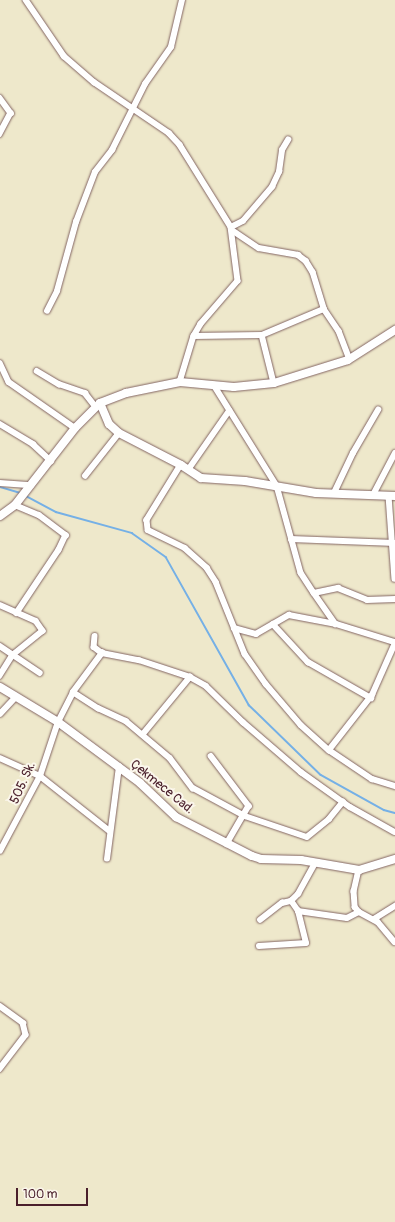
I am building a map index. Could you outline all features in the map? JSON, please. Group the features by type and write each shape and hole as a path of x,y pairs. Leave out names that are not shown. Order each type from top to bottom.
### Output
{"street":[{"path":"26,0 64,56 133,109 169,133 180,145 232,229 259,248 298,255 306,261 313,272 324,309 339,331 350,359"},
{"path":"47,311 57,291 76,222 95,172 112,150 145,84 172,47 182,0"},
{"path":"0,98 11,113 0,134"},
{"path":"232,229 243,221 272,187 279,172 282,150 288,140"},
{"path":"180,382 194,336 201,324 238,281 232,229"},
{"path":"194,336 262,335 324,309"},
{"path":"0,516 15,505 51,461 75,428 98,404 126,393 180,382 234,386 274,383 350,359 395,330"},
{"path":"262,335 274,383"},
{"path":"0,363 9,382 75,428"},
{"path":"37,371 59,384 85,394 98,404 110,424 120,433 184,467 201,478 277,486 316,493 392,496 394,578"},
{"path":"214,385 277,486 301,573 336,624"},
{"path":"334,493 353,453 378,410"},
{"path":"229,411 184,467 168,482 146,526 154,534 185,548 207,568 216,582 245,654 266,684 301,725 329,750 372,779 395,786"},
{"path":"0,424 33,444 51,461"},
{"path":"85,476 120,433"},
{"path":"373,495 395,452"},
{"path":"0,483 31,485"},
{"path":"15,505 39,515 66,535 59,550 17,613"},
{"path":"291,539 394,543"},
{"path":"314,593 338,588 367,600 395,599"},
{"path":"0,605 36,621 43,631 14,656 0,676"},
{"path":"234,628 256,634 289,615 336,624 395,643 370,698 329,750"},
{"path":"273,624 308,662 370,698"},
{"path":"95,636 94,647 102,653 139,660 190,677 206,686 243,722 301,772 343,802 395,832"},
{"path":"0,646 40,673"},
{"name":"505. Sk.","path":"0,851 40,776 58,722 73,692 102,653"},
{"path":"142,734 190,677"},
{"name":"Çekmece Cad.","path":"0,687 58,722 119,767 140,783 176,817 261,859 315,863 359,870 395,859"},
{"path":"73,692 98,708 126,720 170,758 193,788 245,816 307,837 329,819 343,802"},
{"path":"0,714 16,697"},
{"path":"211,756 249,806 245,816 228,844"},
{"path":"0,758 40,776 110,831"},
{"path":"107,860 119,767"},
{"path":"260,920 282,903 291,901 298,894 315,863"},
{"path":"359,870 354,900 359,912 374,919 395,942"},
{"path":"260,946 306,944 298,911 291,901"},
{"path":"374,919 395,906"},
{"path":"298,911 347,918 359,912"},
{"path":"0,1006 23,1023 26,1035 0,1069"}],"waterway":[{"path":"0,487 21,493"},
{"path":"26,496 56,512 132,533 166,557 249,705 321,775 384,810 395,813"}]}
